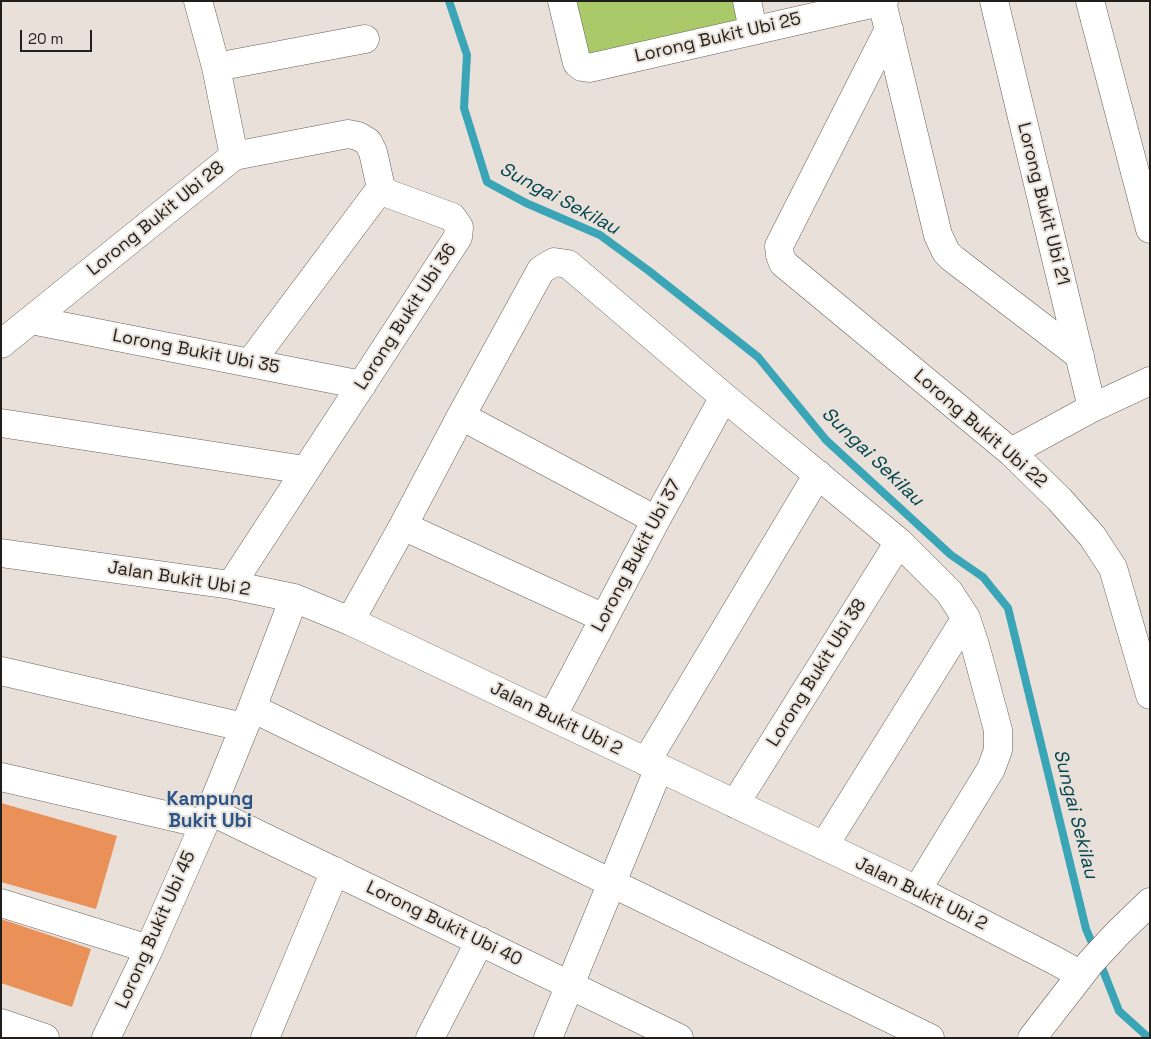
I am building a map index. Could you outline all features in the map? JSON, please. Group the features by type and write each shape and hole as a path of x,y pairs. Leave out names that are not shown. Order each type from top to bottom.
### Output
{"street":[{"name":"Lorong Bukit Ubi 28","path":"1,344 234,156 216,68 198,1"},
{"name":"Lorong Bukit Ubi 25","path":"562,1 577,63 582,67 589,68 883,1"},
{"path":"747,1 752,30"},
{"path":"883,1 938,235 946,252 1080,356"},
{"name":"Lorong Bukit Ubi 21","path":"994,1 1092,408"},
{"path":"1090,1 1150,229"},
{"name":"Lorong Bukit Ubi 22","path":"889,29 779,246 783,263 1011,452 1060,500 1092,536 1113,568 1150,695"},
{"path":"216,68 365,39"},
{"path":"234,156 348,134 358,136 368,142 373,152 381,188 250,363"},
{"name":"Lorong Bukit Ubi 36","path":"231,585 458,237 459,227 452,217 396,197 381,188"},
{"path":"350,621 541,270 554,262 568,264 724,397 899,542 949,592 966,618 976,645 998,730 998,750 991,769 917,890"},
{"name":"Lorong Bukit Ubi 35","path":"31,320 362,385"},
{"path":"1011,452 1092,408 1150,381"},
{"name":"Lorong Bukit Ubi 37","path":"552,717 656,520 724,397"},
{"path":"461,416 656,520"},
{"path":"1,423 305,470"},
{"path":"548,1038 611,882 652,765 818,474"},
{"path":"403,526 604,618"},
{"name":"Lorong Bukit Ubi 38","path":"736,804 899,542"},
{"name":"Jalan Bukit Ubi 2","path":"1,553 231,585 294,598 350,621 917,890 1054,960 1086,969"},
{"name":"Lorong Bukit Ubi 45","path":"106,1038 149,949 207,817 294,598"},
{"path":"824,846 966,618"},
{"path":"1,670 247,717 611,882 930,1038"},
{"name":"Lorong Bukit Ubi 40","path":"1,777 207,817 335,871 679,1038"},
{"path":"265,1038 335,871"},
{"path":"1032,1038 1086,969 1118,933 1150,902"},
{"path":"1,903 149,949"},
{"path":"430,1038 480,941"},
{"path":"1,1022 45,1038"}],"green space":[{"path":"553,1 736,1 745,42 575,80"}],"building":[{"path":"1,803 117,836 96,909 1,882"},
{"path":"1,919 91,949 72,1007 1,983"}],"waterway":[{"name":"Sungai Sekilau","path":"449,1 467,55 464,108 487,182 526,203 600,235 758,357 826,440 951,555 983,577 1008,608 1086,929 1095,950"},
{"name":"Sungai Sekilau","path":"1099,960 1119,1011 1149,1038"}],"district":[{"name":"Kampung Bukit Ubi","path":"210,811"}]}
